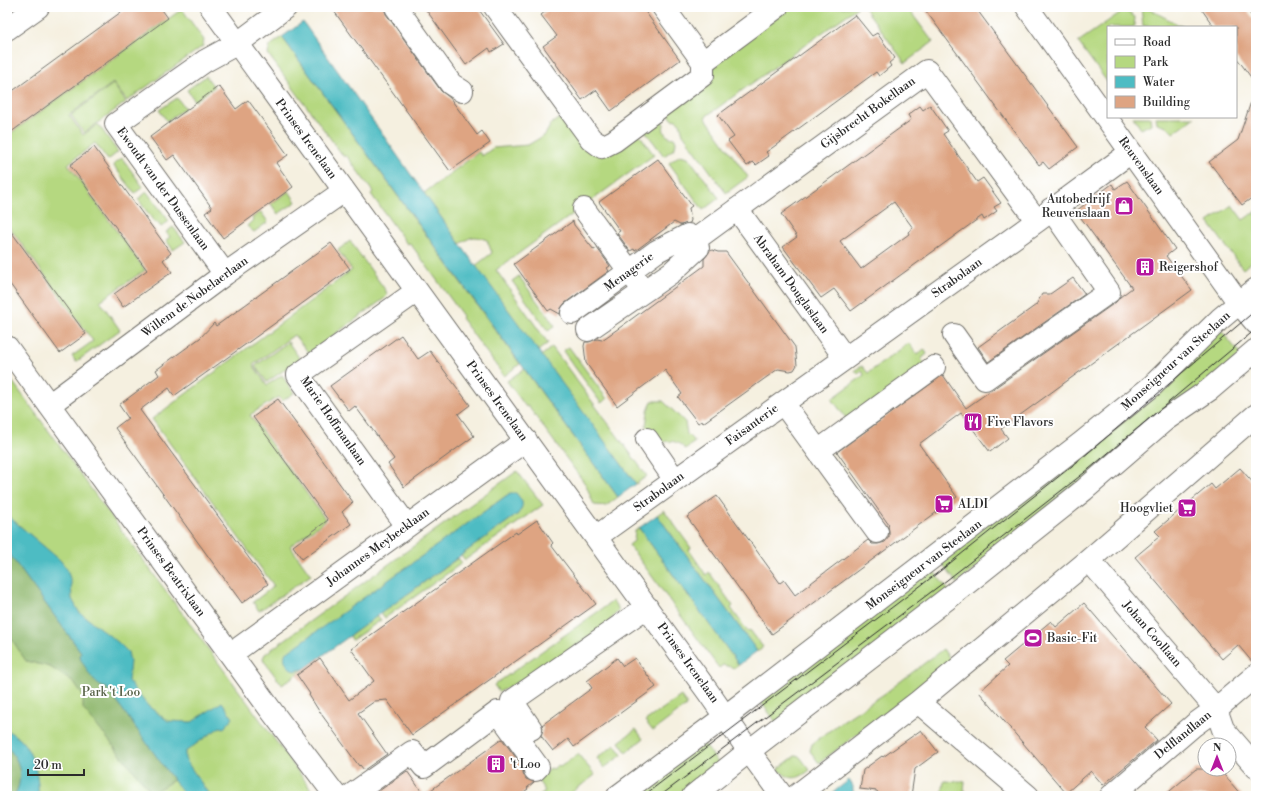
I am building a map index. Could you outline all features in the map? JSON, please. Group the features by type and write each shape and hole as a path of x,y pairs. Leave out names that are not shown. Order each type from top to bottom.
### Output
{"street":[{"path":"7,29 38,7"},
{"name":"Prinses Irenelaan","path":"211,7 726,716 749,751 782,796"},
{"path":"238,43 286,7"},
{"path":"396,7 451,84 462,91"},
{"path":"500,9 591,139 602,147 614,142 703,75 703,62 663,7"},
{"path":"703,62 777,7"},
{"name":"Reuvenslaan","path":"1027,7 1239,303 1256,323"},
{"name":"Ewoudt van der Dussenlaan","path":"225,274 116,124 205,61 238,43"},
{"name":"Gijsbrecht Bokellaan","path":"737,210 927,71 1044,215"},
{"name":"Strabolaan","path":"783,403 1131,152"},
{"name":"Willem de Nobelaerlaan","path":"49,405 225,274 344,191"},
{"path":"584,209 644,292"},
{"name":"Menagerie","path":"693,242 657,251 602,291 582,322 616,311 672,272 693,242 737,210"},
{"name":"Abraham Douglaslaan","path":"737,210 845,358"},
{"path":"954,335 985,379 1109,292 1044,215"},
{"path":"657,251 672,272"},
{"name":"Monseigneur van Steelaan","path":"618,796 726,716 1080,444 1153,385 1220,319 1256,289"},
{"name":"Marie Hoffmanlaan","path":"407,526 298,375 417,291"},
{"path":"602,291 616,311"},
{"name":"Prinses Beatrixlaan","path":"7,347 273,713 336,796"},
{"path":"693,796 749,751 963,587 1084,490 1166,420 1209,390 1256,350"},
{"path":"818,451 934,367"},
{"path":"783,403 877,532"},
{"name":"Faisanterie","path":"721,448 783,403"},
{"path":"796,796 918,702 1253,424"},
{"path":"647,439 675,480"},
{"name":"Johannes Meybeeklaan","path":"231,654 526,440"},
{"name":"Strabolaan","path":"596,537 721,448"},
{"name":"Johan Coollaan","path":"1089,560 1216,709"},
{"path":"531,729 512,701 647,607"},
{"name":"Delflandlaan","path":"1111,796 1194,725 1216,709 1256,675"},
{"path":"918,702 1028,796"},
{"path":"1216,709 1223,729 1256,767"},
{"path":"350,796 412,752 424,767 498,712 538,767 535,770"}],"green space":[{"path":"784,7 858,7 705,117 748,177 726,193 683,134 680,123 672,119 666,110 713,74 714,63"},
{"path":"864,7 907,7 933,42 905,63"},
{"path":"1141,7 1145,7 1181,26 1143,26"},
{"path":"182,9 204,40 203,46 127,101 113,83 69,115 83,135 98,124 118,152 108,160 95,143 68,164 145,270 100,301 120,330 76,362 72,356 93,341 7,224 7,136"},
{"path":"1124,10 1135,17 1134,26 1107,26 1107,82 1078,42"},
{"path":"282,37 520,364 504,376 461,318 463,316 410,243 407,244 371,194 373,192 346,155 344,157 268,54 270,46"},
{"path":"206,76 214,87 195,101 187,90"},
{"path":"113,84 126,102 84,133 71,115"},
{"path":"177,98 185,108 167,121 159,110"},
{"path":"658,116 664,124 665,134 674,138 676,141 675,148 664,156 642,127"},
{"path":"1134,118 1150,118 1151,124 1141,129"},
{"path":"1156,118 1194,118 1173,133 1166,126 1157,123"},
{"path":"558,119 566,120 588,150 637,131 654,155 496,270 548,343 538,351 475,266 492,253 487,240 479,237 473,237 460,244 424,193 479,152 482,156 493,148 528,145 545,135 551,124"},
{"path":"680,155 688,157 719,198 703,210 669,163"},
{"path":"122,158 143,187 135,193 113,165"},
{"path":"289,191 296,202 278,214 271,204"},
{"path":"147,192 169,221 161,227 157,222 155,223 138,199"},
{"path":"1232,205 1243,220 1256,211 1256,258 1243,269 1208,222"},
{"path":"261,212 268,222 254,232 247,226 253,220 252,218"},
{"path":"173,227 185,242 173,250 166,240 170,237 166,232"},
{"path":"350,241 386,291 387,295 385,298 309,353 294,335 253,365 267,385 282,375 294,393 282,401 278,397 250,415 326,520 290,546 311,575 259,611 253,602 274,586 152,419 352,270 338,250"},
{"path":"519,276 555,326 548,331 512,281"},
{"path":"1219,328 1241,355 957,583 940,561"},
{"path":"288,342 300,359 267,382 255,366"},
{"path":"909,343 917,355 924,349 927,354 921,359 926,366 848,421 832,399 864,375 862,371 858,374 855,370 862,366 868,373"},
{"path":"552,347 647,476 636,484 541,356"},
{"path":"569,347 607,399 601,403 563,351"},
{"path":"524,369 618,497 606,506 594,505 586,485 528,406 526,407 507,381"},
{"name":"Park 't Loo","path":"7,374 316,796 7,796"},
{"path":"652,401 663,401 685,422 687,434 695,442 685,449 676,442 657,443 646,426 648,411"},
{"path":"517,471 543,505 465,560 461,555 518,514 510,493 286,654 294,671 304,669 282,685 264,661 263,658 265,654"},
{"path":"664,510 691,548 689,550 706,575 709,572 733,606 731,608 748,632 750,630 763,647 757,651 657,515"},
{"path":"639,528 739,665 735,668 723,665 719,668 629,545 634,541 635,531"},
{"path":"7,551 81,652 80,658 107,688 174,780 152,793 83,709 83,696 74,683 50,667 26,661 7,632"},
{"path":"458,558 462,563 385,618 381,613"},
{"path":"931,568 949,591 776,722 757,697"},
{"path":"613,601 619,610 608,623 546,667 499,692 494,685"},
{"path":"377,615 381,620 352,640 350,636"},
{"path":"943,649 952,662 819,763 810,751 812,744 841,722 884,694"},
{"path":"681,696 686,703 686,706 653,731 645,721"},
{"path":"636,729 643,739 626,752 619,742"},
{"path":"701,740 719,764 683,796 627,796"},
{"path":"615,745 622,755 604,768 597,758"},
{"path":"7,747 12,752 20,770 19,783 14,796 7,796"},
{"path":"578,754 595,775 567,796 538,796 545,791 537,779 551,768 553,769 558,765 560,767"},
{"path":"795,756 800,757 810,770 801,776 794,778 786,776 778,769"},
{"path":"944,781 965,782 964,791 966,791 966,796 942,796"}],"water":[{"path":"303,22 460,244 636,484 618,497 282,37"},
{"path":"510,493 516,493 522,501 522,508 518,514 304,669 294,671 288,666 285,662 285,654"},
{"path":"7,515 60,560 67,569 71,582 72,599 79,612 119,643 128,652 130,661 128,681 148,706 168,721 192,722 222,702 233,718 224,728 220,727 185,752 185,759 210,796 185,796 107,688 102,687 94,681 80,658 81,652 7,551"},
{"path":"657,515 757,651 739,665 639,528"},
{"path":"7,730 20,739 29,751 37,774 38,796 14,796 19,783 20,770 12,752 7,747"},
{"path":"849,780 853,786 853,792 859,796 833,796 831,794"}],"building":[{"path":"128,7 160,7 168,18 7,135 7,95"},
{"path":"331,7 384,7 386,14 441,91 450,98 477,135 482,131 490,143 450,171"},
{"path":"424,7 477,7 504,44 491,52 489,48 466,65"},
{"path":"551,7 642,7 680,60 611,111 596,90 582,100 543,46 557,36 541,15"},
{"path":"923,7 975,7 1078,147 1049,169 1043,162 1039,165"},
{"path":"1200,7 1245,7 1256,22 1256,84 1237,58 1237,26 1213,26"},
{"path":"855,15 872,36 877,33 895,58 889,63 891,66 879,76 876,72 766,152 769,156 756,165 753,162 747,166 728,141 734,137 718,115"},
{"path":"219,86 236,109 248,100 273,134 288,155 276,163 293,187 223,238 205,213 212,208 174,155 167,160 150,137"},
{"path":"1253,96 1256,96 1256,195 1242,205 1209,162 1238,140"},
{"path":"930,105 948,131 943,134 977,182 983,178 1001,203 994,207 997,211 984,220 982,216 851,311 834,289 821,298 783,247 797,237 781,214 911,120 908,115 920,106 923,110","holes":["894,202 913,228 908,232 909,234 861,269 840,241"]},
{"path":"94,147 171,253 163,260 172,272 123,307 114,294 147,270 70,165"},
{"path":"658,159 692,206 689,208 691,220 690,223 680,225 674,222 635,251 634,249 630,251 617,233 620,231 599,202"},
{"path":"1127,181 1175,249 1166,256 1192,290 1001,429 1008,438 990,452 961,413 919,444 957,497 772,634 687,517 717,496 780,583 784,580 795,595 868,540 872,544 885,542 889,537 889,525 837,452 943,375 966,408 1116,302 1132,288 1076,211 1112,184 1115,189"},
{"path":"573,221 574,225 594,250 597,248 610,266 607,268 609,271 565,303 561,308 560,314 551,309 548,311 514,264"},
{"path":"7,226 86,334 60,353 7,280"},
{"path":"331,243 350,269 174,396 169,388 140,410 268,584 242,603 115,428 128,418 119,405 159,375 156,370 200,338 214,323 216,326"},
{"path":"710,251 726,252 795,347 797,365 794,370 790,371 778,369 703,423 702,421 698,423 678,397 682,394 665,370 617,406 586,363 585,342 597,339 602,340 622,326 704,266 704,259"},
{"path":"1073,278 1085,294 988,362 978,347 1036,305 1042,294 1050,294"},
{"path":"401,335 418,359 430,351 470,405 458,414 474,436 404,487 388,464 394,459 355,406 349,411 330,386"},
{"path":"278,399 353,502 342,512 351,524 302,559 293,546 328,520 253,417"},
{"path":"1240,468 1256,486 1256,663 1253,663 1238,645 1222,659 1135,557 1160,536 1155,531 1211,484 1215,489"},
{"path":"537,520 553,543 551,545 596,604 412,735 387,700 375,701 358,713 387,754 364,770 360,765 359,766 319,711 297,675 320,658 349,700 374,681 351,649 516,532 517,534"},
{"path":"1084,603 1171,704 1145,727 1157,740 1103,785 1091,771 1066,793 979,692 1008,666 1003,661 1051,621 1056,627"},
{"path":"617,658 623,666 635,658 656,687 574,747 568,739 553,751 541,736 543,728 542,725 592,688 587,681"},
{"path":"921,730 938,752 915,769 911,796 880,796 877,791 860,789 863,770"},
{"name":"'t Loo","path":"502,739 523,767 523,773 526,779 534,782 527,788 528,789 518,796 383,796 379,791 407,771 424,795"},
{"path":"1197,769 1197,777 1226,777 1242,796 1164,796"}],"tram line":[{"path":"643,796 940,571 1082,458 1256,310"},
{"path":"660,796 947,580 1089,469 1256,329"}],"place":[{"name":"Autobedrijf Reuvenslaan","path":"1124,206"},
{"name":"Reigershof","path":"1145,267"},
{"name":"Five Flavors","path":"973,422"},
{"name":"ALDI","path":"944,504"},
{"name":"Hoogvliet","path":"1187,508"},
{"name":"Basic-Fit","path":"1033,638"},
{"name":"'t Loo","path":"496,764"}]}
